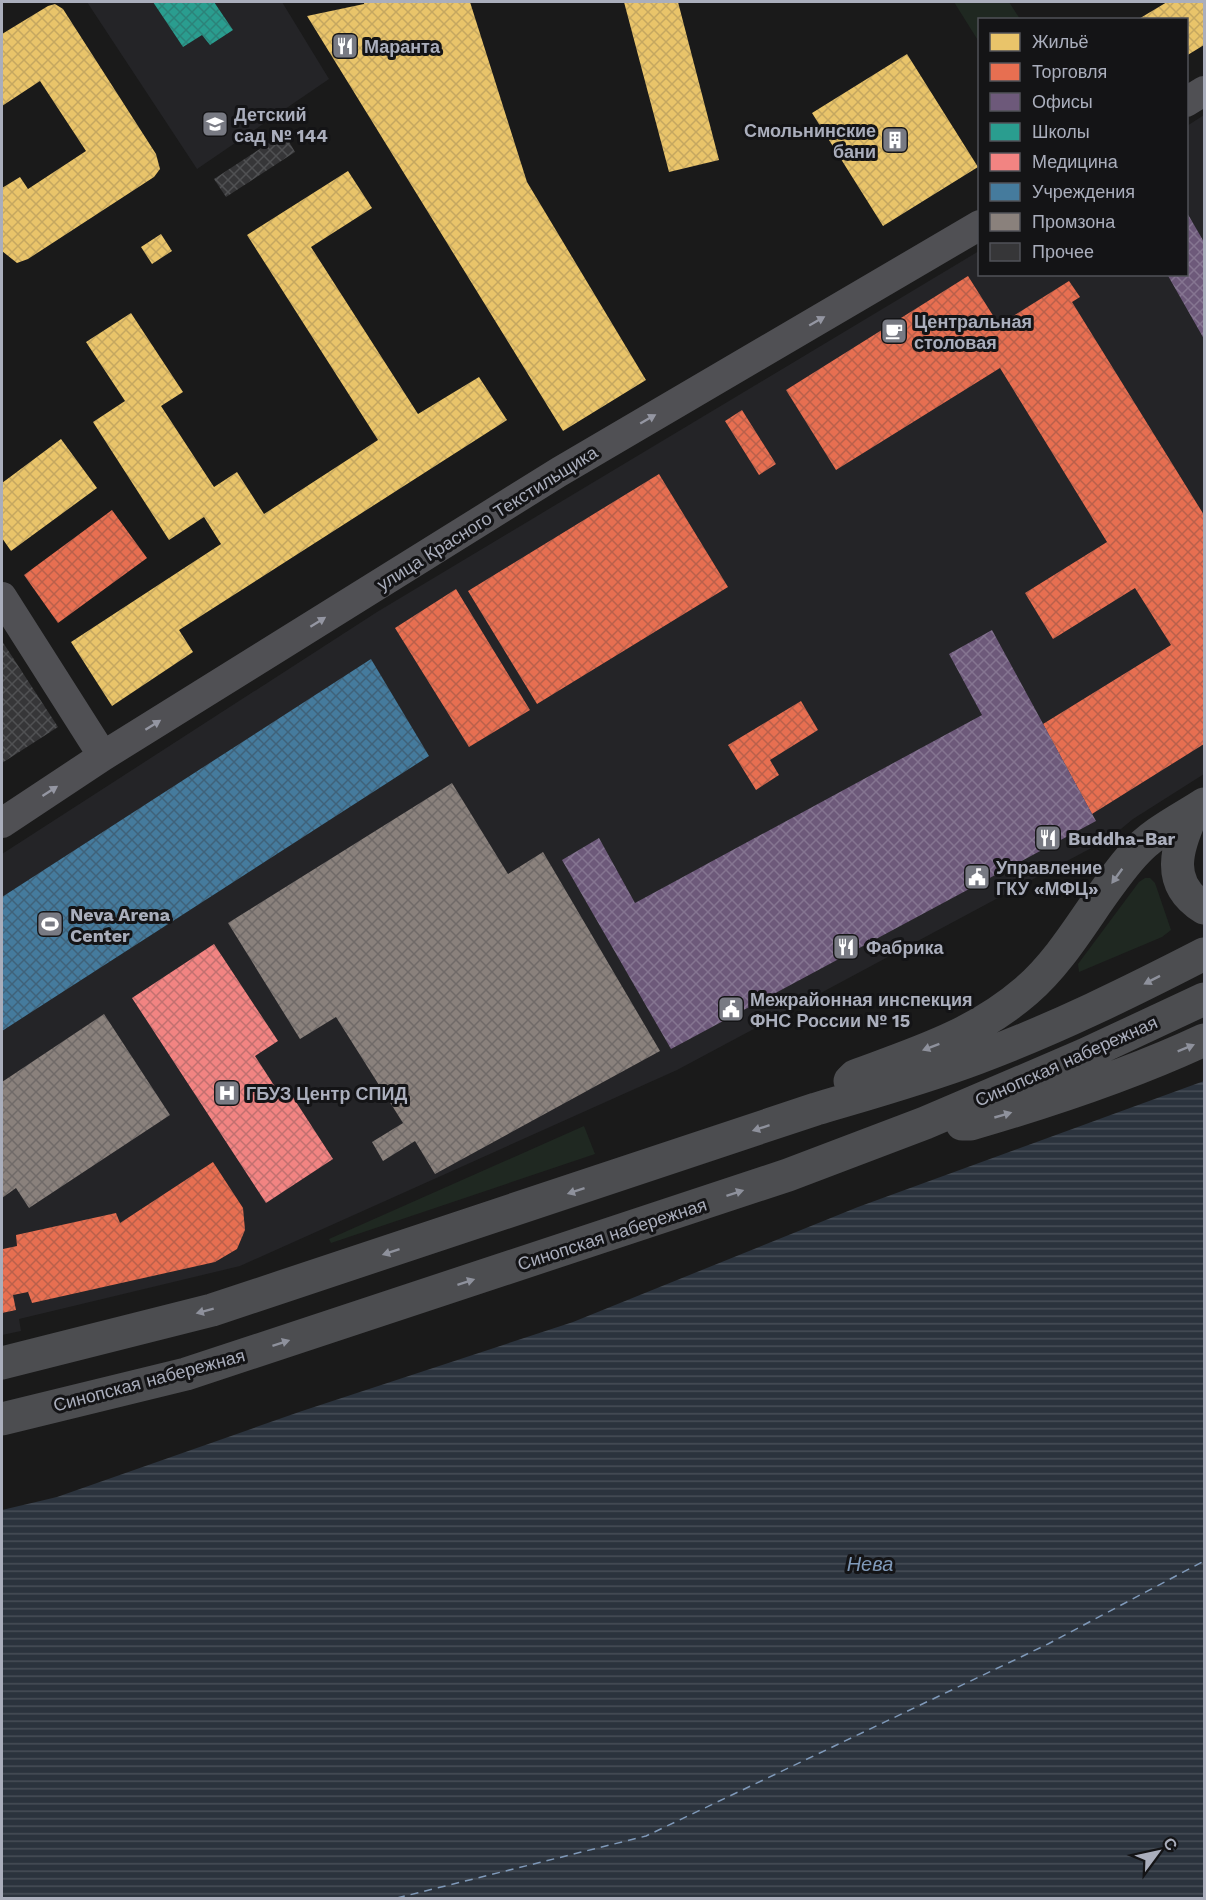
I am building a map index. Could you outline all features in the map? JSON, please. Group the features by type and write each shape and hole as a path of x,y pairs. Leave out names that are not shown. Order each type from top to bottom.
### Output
{"main road":[{"path":"1199,808 1176,858 1180,878 1192,900 1204,908"},
{"path":"816,1109 855,1076 957,1038 1027,990 1052,965 1134,854 1199,808"},
{"name":"Синопская набережная","path":"2,1364 223,1306 816,1109 979,1058 1105,1004 1204,954"},
{"name":"Синопская набережная","path":"2,1419 186,1374 788,1175 925,1123 1084,1055 1204,999"},
{"path":"925,1123 971,1124 1022,1109 1119,1076 1204,1040"}],"street":[{"path":"1188,101 1204,92"},
{"name":"улица Красного Текстильщика","path":"2,822 103,756 559,472 978,226"},
{"path":"2,597 103,756"}],"shaded area":[{"name":"Детский сад № 144","path":"87,2 282,2 329,79 197,169"},
{"path":"954,2 1009,2 1019,18 978,18 978,40"},
{"path":"1204,115 1204,774 1133,819 1110,838 677,1070 240,1266 19,1319 21,1331 2,1335 2,854 377,612 978,252 978,276 1188,276 1188,125"},
{"path":"1150,878 1155,883 1171,930 1162,937 1079,972 1078,964 1139,882"},
{"path":"584,1126 595,1154 331,1243 329,1239"}],"water":[{"name":"Нева","path":"1204,1081 1204,1898 2,1898 2,1510 57,1497 302,1411 573,1322 858,1207"}],"building: Жильё":[{"path":"364,2 470,2 527,182 646,380 563,431 307,16 364,4"},
{"path":"624,2 678,2 719,160 669,172"},
{"path":"1167,2 1204,2 1204,45 1188,55 1188,18 1140,18"},
{"path":"55,4 63,9 156,154 160,169 154,177 28,259 17,263 2,251 2,188 20,177 28,189 86,151 40,81 2,106 2,34"},
{"name":"Смольнинские бани","path":"907,54 978,167 883,226 812,113"},
{"path":"348,171 372,208 311,247 418,414 479,377 507,420 179,630 193,652 112,706 71,642 221,544 204,517 169,540 93,422 125,401 86,342 131,313 183,392 161,406 214,487 237,472 264,514 378,440 247,235"},
{"path":"161,234 172,251 152,264 141,247"},
{"path":"61,439 97,488 11,551 2,538 2,483"}],"building: Торговля":[{"path":"968,276 999,325 1069,281 1080,297 1072,302 1204,515 1204,744 1092,814 1043,724 1171,645 1135,588 1053,639 1025,593 1107,542 1000,368 836,470 786,390"},
{"path":"742,410 776,464 759,475 725,421"},
{"path":"659,474 728,587 537,704 468,591"},
{"path":"112,510 147,558 58,623 24,575"},
{"path":"456,589 530,710 469,747 395,628"},
{"path":"801,701 818,730 770,760 779,775 756,790 728,745"},
{"path":"213,1162 243,1208 245,1230 237,1249 215,1262 32,1303 28,1292 13,1295 16,1310 2,1313 2,1245 3,1249 17,1246 16,1235 116,1213 120,1223"}],"building: Офисы":[{"path":"1188,214 1204,242 1204,339 1168,276 1188,276"},
{"path":"992,630 1096,821 671,1049 562,860 599,838 635,903 982,715 949,654"}],"building: Школы":[{"path":"153,2 214,2 233,30 210,45 202,35 183,47"}],"building: Медицина":[{"path":"214,944 278,1041 255,1056 279,1093 287,1088 333,1159 266,1203 132,998"}],"building: Учреждения":[{"path":"371,659 429,756 2,1031 2,897"}],"building: Промзона":[{"path":"452,783 508,874 543,852 660,1051 435,1174 415,1141 383,1161 372,1142 403,1123 336,1017 300,1039 228,923"},
{"path":"104,1014 170,1115 29,1208 16,1188 2,1198 2,1082"}],"building: Прочее":[{"path":"284,133 295,152 226,197 214,179"},
{"path":"2,641 58,727 2,763"}],"ferry route":[{"path":"397,1898 646,1836 1048,1644 1204,1561"}],"place":[{"name":"Маранта","path":"345,46"},
{"name":"Детский сад № 144","path":"215,124"},
{"name":"Смольнинские бани","path":"895,140"},
{"name":"Центральная столовая","path":"894,331"},
{"name":"Buddha-Bar","path":"1048,838"},
{"name":"Управление ГКУ «МФЦ»","path":"977,877"},
{"name":"Neva Arena Center","path":"50,924"},
{"name":"Фабрика","path":"846,947"},
{"name":"Межрайонная инспекция ФНС России № 15","path":"731,1009"},
{"name":"ГБУЗ Центр СПИД","path":"227,1093"}]}
